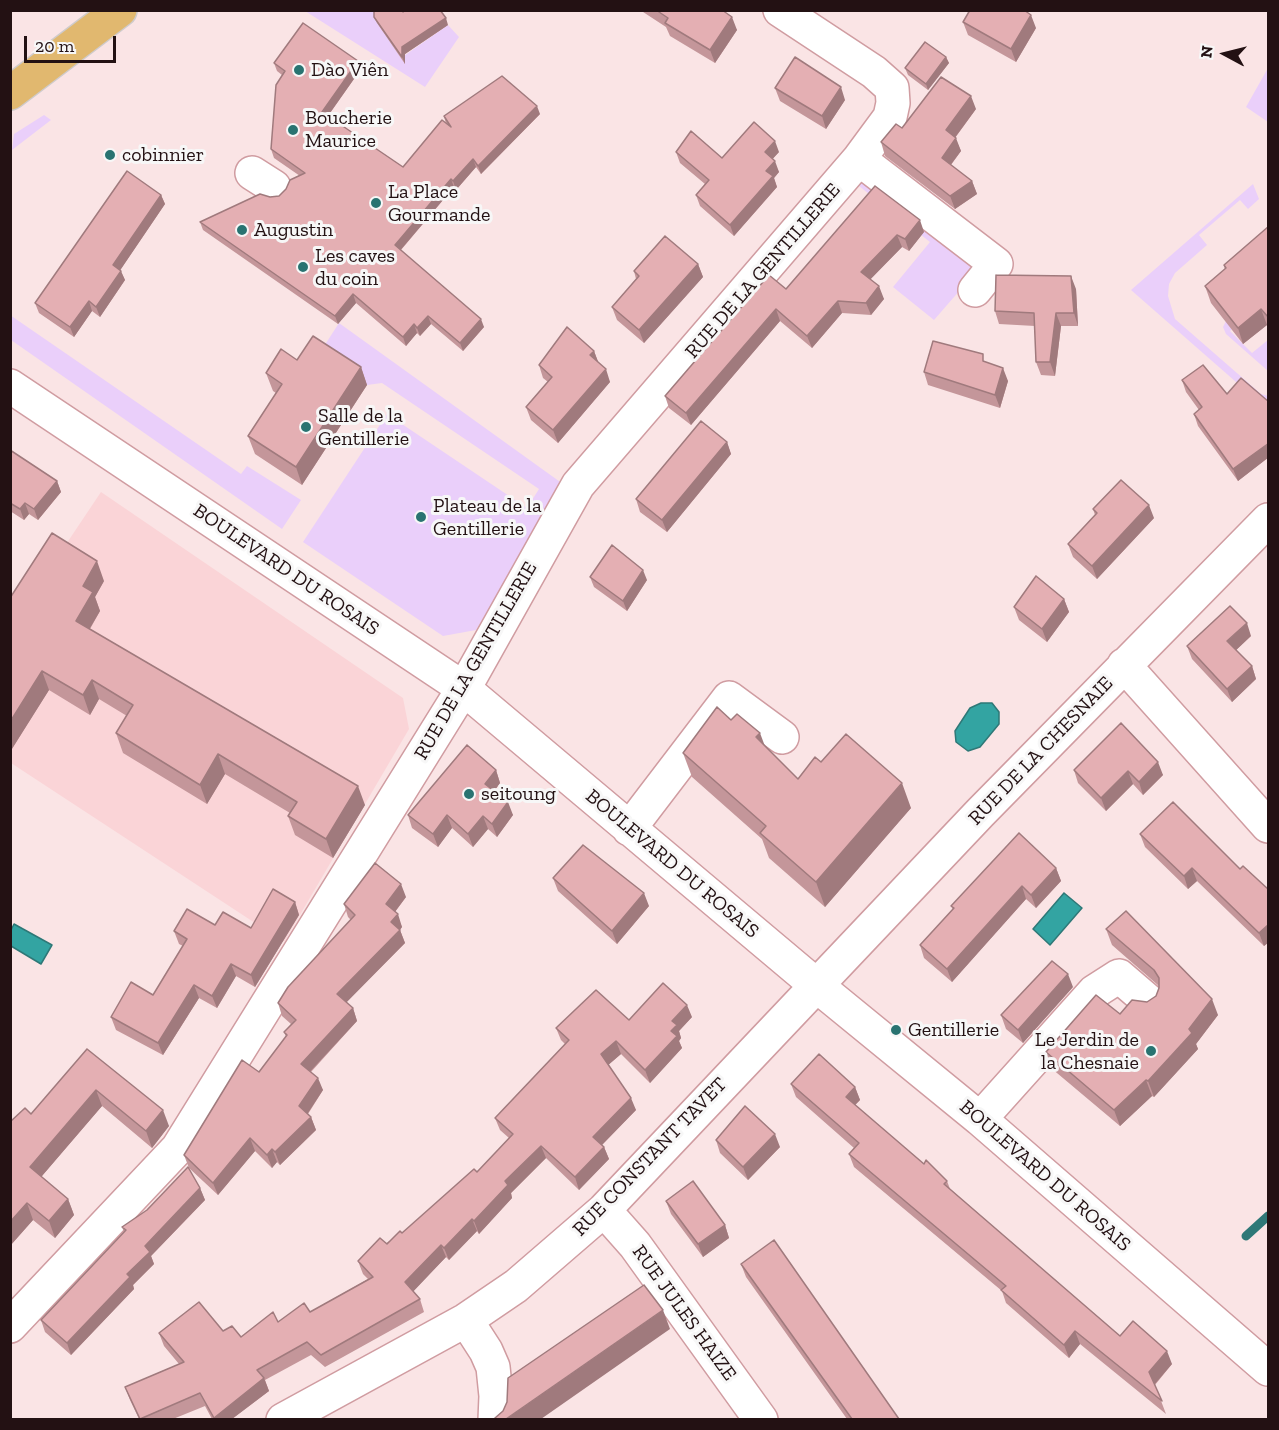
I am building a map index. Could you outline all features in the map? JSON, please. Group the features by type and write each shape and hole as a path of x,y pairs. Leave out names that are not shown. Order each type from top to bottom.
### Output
{"main road":[{"path":"10,93 120,10"}],"street":[{"name":"RUE DE LA GENTILLERIE","path":"10,1326 178,1148 463,688 578,485 859,159 890,117 893,103 892,88 874,72 780,10"},
{"path":"859,159 996,264 975,290"},
{"name":"BOULEVARD DU ROSAIS","path":"10,386 463,688 816,986 980,1119 1269,1369"},
{"name":"RUE DE LA CHESNAIE","path":"816,986 1124,665 1269,519"},
{"path":"1124,665 1269,826"},
{"path":"629,829 729,698 782,737"},
{"path":"980,1119 1094,992 1119,976 1147,1000"},
{"name":"RUE CONSTANT TAVET","path":"283,1419 466,1320 516,1286 604,1210 816,986"},
{"name":"RUE JULES HAIZE","path":"604,1210 635,1245 761,1419"},
{"path":"466,1320 486,1351 493,1367 496,1395 495,1419"}],"shaded area":[{"path":"305,11 384,11 401,58 448,25 459,37 425,87"},
{"path":"1268,68 1268,122 1246,107"},
{"path":"44,115 51,120 12,150 14,134"},
{"path":"867,176 981,266 934,320 893,287 930,242 859,186"},
{"path":"1253,184 1259,199 1248,209 1240,200 1199,235 1207,245 1175,273 1169,284 1168,296 1175,319 1261,394 1268,396 1268,410 1131,290"},
{"path":"10,315 241,474 247,466 301,500 282,529 11,340"},
{"path":"1226,321 1232,329 1230,331 1252,353 1268,340 1268,371 1226,334 1223,327"},
{"name":"Plateau de la Gentillerie","path":"339,323 563,484 476,630 443,636 303,542 387,414 527,508 539,489 382,383 367,385 319,354"},
{"path":"101,492 403,698 409,729 284,942 11,763 10,628"}],"water":[{"path":"981,703 992,703 999,712 999,724 980,747 968,751 956,742 955,731 970,708"},
{"path":"1064,893 1082,908 1050,945 1033,929"},
{"path":"14,924 52,945 41,964 11,946 11,930"}],"building":[{"path":"374,10 403,10 403,12 405,10 440,10 446,18 402,47 402,57 374,17"},
{"path":"656,10 722,10 732,17 710,50 665,23 668,18"},
{"path":"970,10 1024,10 1031,15 1011,49 963,22"},
{"path":"303,23 358,61 322,112 403,167 442,120 451,127 444,116 502,76 537,106 478,166 473,159 453,181 451,179 395,245 481,319 460,343 428,316 417,328 414,324 403,337 353,294 335,316 200,222 260,194 270,197 279,196 286,189 290,180 305,173 271,149 276,85 285,71 274,63"},
{"path":"925,42 946,57 926,84 905,68"},
{"path":"795,57 841,87 822,116 775,88"},
{"path":"941,77 971,96 946,130 956,138 942,158 972,181 950,196 881,142 896,124 902,128"},
{"path":"754,122 775,141 765,152 775,161 766,171 773,176 730,225 696,195 709,180 676,152 691,131 722,158"},
{"path":"127,171 161,195 113,265 121,271 96,307 89,301 70,327 35,303"},
{"path":"875,186 920,220 905,239 897,235 861,272 879,286 866,303 838,301 807,336 776,309 686,413 665,396 769,275 786,289"},
{"path":"1269,226 1269,318 1261,309 1238,328 1205,286 1226,268 1224,265"},
{"path":"665,236 698,264 639,330 612,307 639,276 634,271"},
{"path":"996,275 1071,276 1074,313 1056,313 1050,362 1036,362 1034,313 995,311"},
{"path":"567,327 594,351 590,355 606,369 553,430 526,407 552,377 539,365"},
{"name":"Salle de la Gentillerie","path":"313,336 361,367 296,467 248,436 282,384 266,373 281,349 297,360"},
{"path":"933,341 983,354 983,361 1003,368 995,395 924,372"},
{"path":"1203,365 1227,394 1241,378 1269,402 1269,443 1233,469 1194,414 1202,407 1182,380"},
{"path":"701,421 727,442 662,520 636,499"},
{"path":"10,450 57,481 34,509 25,503 20,509 10,503"},
{"path":"1121,480 1149,505 1092,566 1068,544 1097,513 1093,509"},
{"path":"52,533 97,561 83,586 93,592 76,621 358,786 326,839 288,816 297,802 218,754 200,785 116,733 133,705 92,680 83,695 42,671 10,722 10,598"},
{"path":"612,545 643,570 623,601 590,577"},
{"path":"1036,576 1064,599 1042,629 1014,607"},
{"path":"1230,606 1247,623 1227,641 1252,666 1227,689 1187,646"},
{"path":"717,707 731,720 737,714 760,733 756,737 798,779 815,757 821,762 846,734 902,783 816,882 760,833 766,826 683,753"},
{"path":"1121,723 1158,762 1139,782 1128,771 1101,798 1074,770"},
{"path":"467,745 496,770 485,784 508,802 492,824 483,816 468,834 447,815 433,834 408,815"},
{"path":"1173,802 1240,869 1243,866 1269,890 1269,924 1259,933 1192,868 1184,876 1140,834"},
{"path":"1019,833 1056,868 1031,895 1022,886 947,969 920,945 954,908 951,906"},
{"path":"583,845 644,893 612,931 553,878"},
{"path":"375,863 401,884 386,904 398,914 391,922 400,930 337,994 353,1008 301,1064 318,1078 299,1106 311,1117 275,1152 272,1149 267,1155 250,1138 213,1183 184,1155 242,1060 259,1072 287,1035 284,1032 296,1020 278,1003 288,987 355,915 344,904"},
{"path":"273,889 295,902 251,975 231,964 212,996 194,985 158,1043 111,1017 131,982 153,995 187,939 174,931 187,909 215,925 223,912 251,928"},
{"path":"1126,911 1212,999 1189,1029 1192,1033 1148,1081 1146,1080 1114,1110 1046,1052 1096,995 1120,1014 1132,1000 1147,1002 1156,996 1159,978 1154,970 1106,929"},
{"path":"1052,961 1068,974 1018,1030 1001,1015"},
{"path":"663,983 687,1005 672,1021 677,1025 671,1031 677,1036 645,1070 616,1041 601,1054 631,1098 593,1137 604,1147 575,1177 541,1146 505,1181 508,1185 474,1221 472,1219 444,1248 441,1245 405,1282 420,1299 321,1355 307,1342 257,1370 264,1378 214,1418 200,1393 140,1419 125,1387 184,1362 159,1333 199,1302 223,1331 232,1326 241,1337 273,1312 278,1322 304,1303 310,1312 373,1277 358,1261 380,1238 387,1244 400,1231 402,1233 474,1169 477,1172 513,1134 495,1118 569,1040 556,1028 596,990 629,1020"},
{"path":"87,1049 163,1110 146,1131 96,1090 30,1167 68,1199 49,1221 27,1203 10,1222 10,1122 25,1108 31,1114"},
{"path":"819,1054 855,1087 846,1097 924,1164 926,1160 947,1181 944,1184 1120,1336 1133,1321 1167,1351 1149,1372 1162,1401 1075,1331 1064,1345 1001,1290 1006,1286 849,1154 859,1143 791,1084"},
{"path":"745,1106 775,1134 743,1167 716,1140"},
{"path":"188,1167 200,1188 145,1246 150,1252 127,1274 130,1277 67,1343 41,1320 126,1230 122,1227 147,1210"},
{"path":"693,1181 725,1225 698,1244 666,1201"},
{"path":"774,1240 899,1419 852,1419 741,1264"},
{"path":"644,1285 663,1310 506,1419 494,1419 503,1411 507,1402 508,1378"}],"waterway":[{"path":"1246,1236 1268,1216"}],"place":[{"name":"Dào Viên","path":"299,70"},
{"name":"Boucherie Maurice","path":"293,130"},
{"name":"cobinnier","path":"110,155"},
{"name":"La Place Gourmande","path":"376,203"},
{"name":"Augustin","path":"242,230"},
{"name":"Les caves du coin","path":"303,267"},
{"name":"Salle de la Gentillerie","path":"306,427"},
{"name":"Plateau de la Gentillerie","path":"421,517"},
{"name":"seitoung","path":"469,794"},
{"name":"Gentillerie","path":"896,1030"},
{"name":"Le Jerdin de la Chesnaie","path":"1151,1051"}]}
